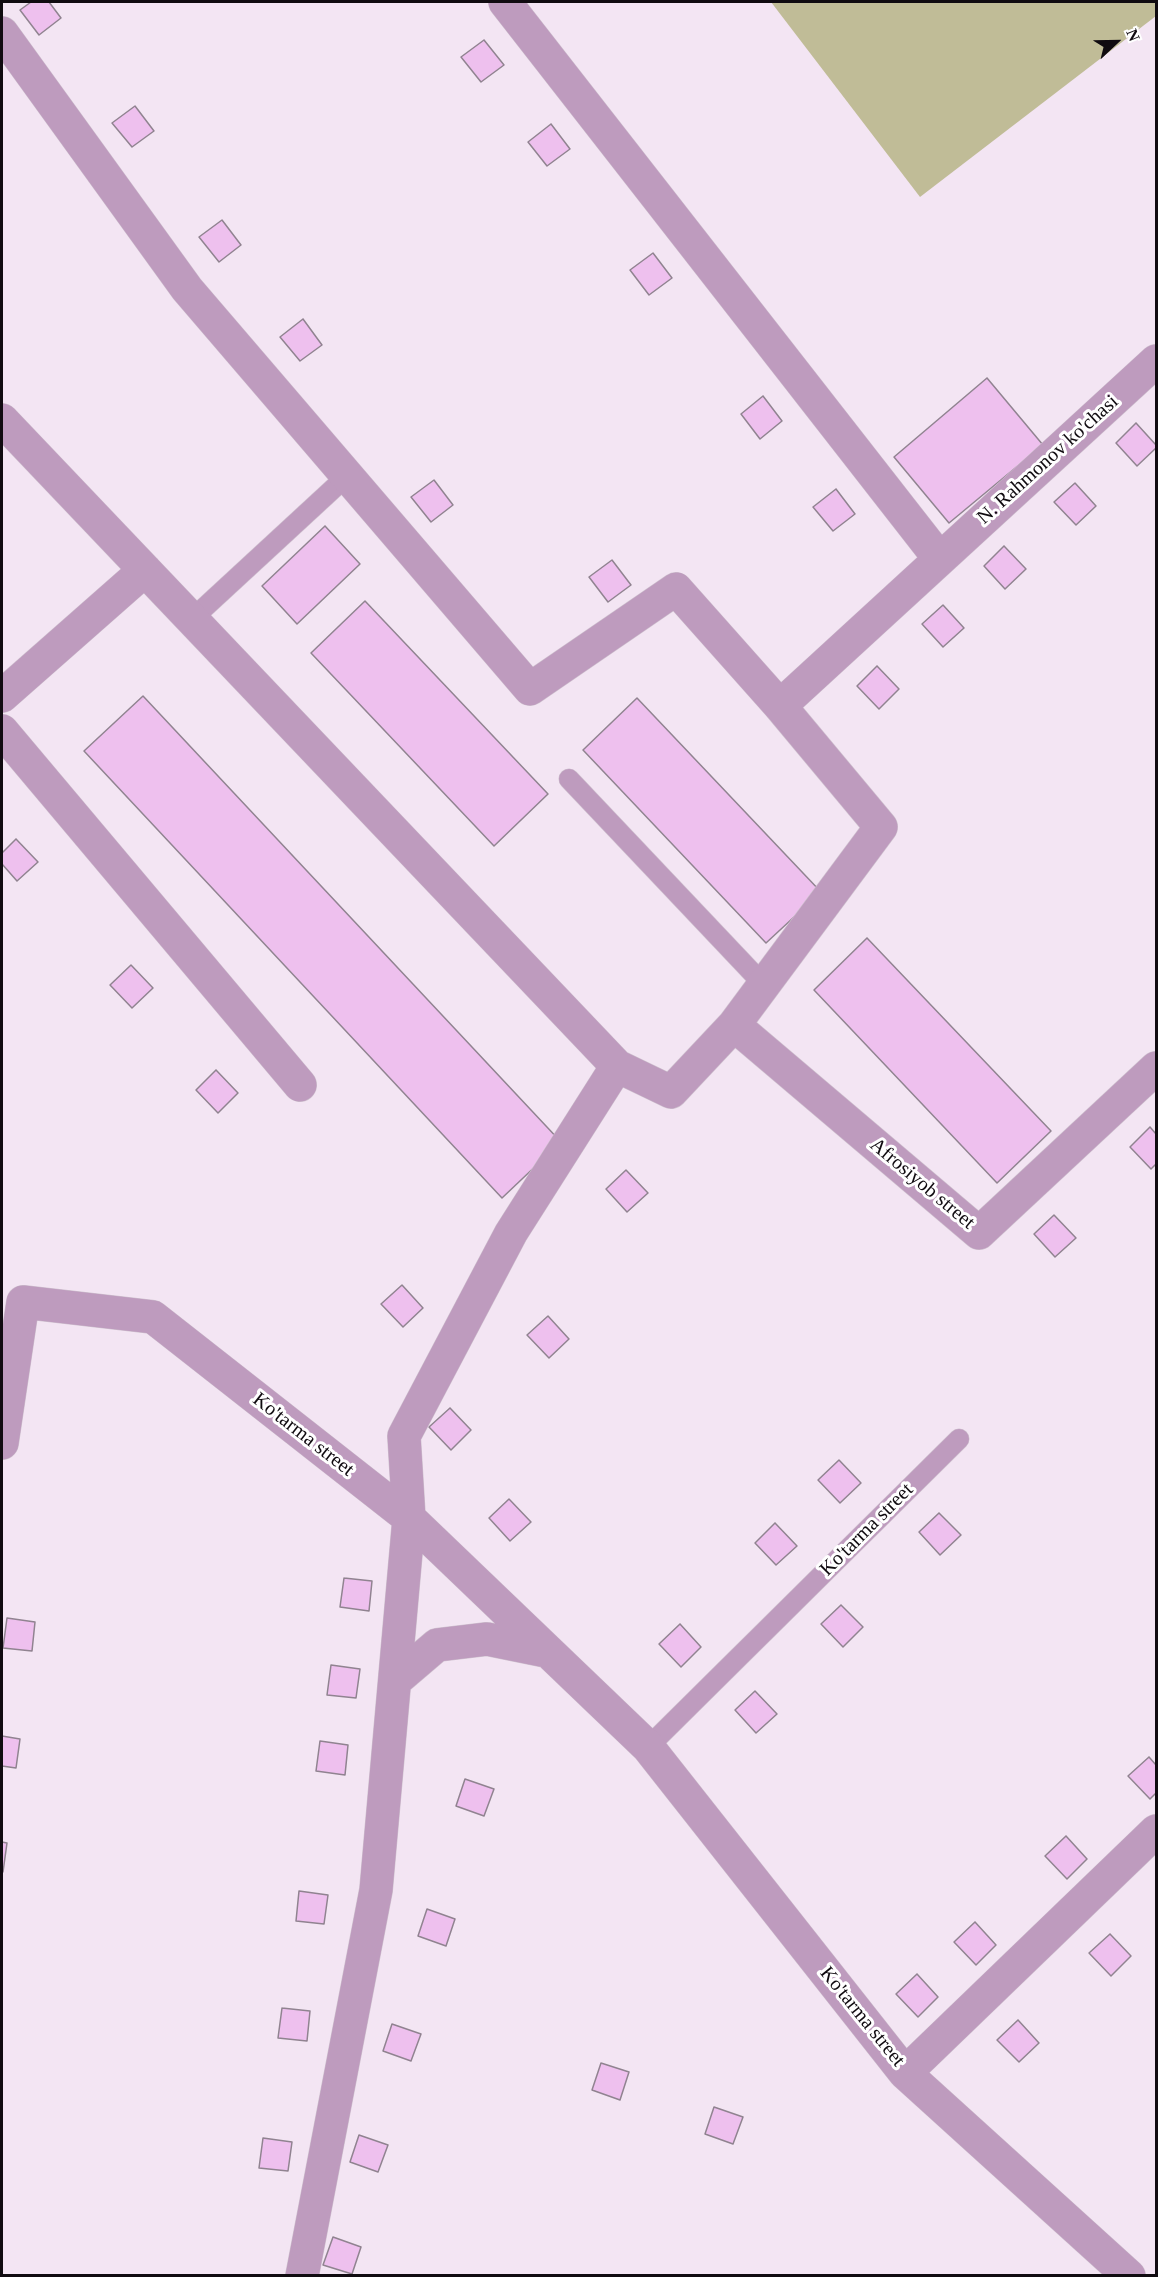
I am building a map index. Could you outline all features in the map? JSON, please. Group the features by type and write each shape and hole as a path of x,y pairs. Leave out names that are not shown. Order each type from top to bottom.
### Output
{"street":[{"path":"505,2 939,558"},
{"path":"2,33 187,289 530,689 676,589 780,706 881,827 734,1025 671,1092 617,1066 2,420"},
{"name":"N. Rahmonov ko'chasi","path":"780,706 1156,361"},
{"path":"2,696 145,570"},
{"path":"2,731 300,1084"},
{"name":"Afrosiyob street","path":"734,1025 979,1233 1156,1068"},
{"path":"302,2276 376,1890 409,1518 404,1436 511,1233 617,1066"},
{"name":"Ko'tarma street","path":"2,1443 23,1302 153,1317 409,1518 648,1747 905,2073 1156,1831"},
{"path":"396,1680 438,1645 487,1639 546,1651"},
{"path":"905,2073 1129,2276"}],"lane":[{"path":"192,619 348,475"},
{"path":"569,779 764,985"},
{"name":"Ko'tarma street","path":"648,1747 959,1439"}],"shaded area":[{"path":"771,2 1156,2 1156,16 920,197"}],"building":[{"path":"31,2 49,2 61,18 39,35 20,10"},
{"path":"484,40 504,65 481,82 461,57"},
{"path":"135,106 154,131 132,147 112,123"},
{"path":"551,124 570,149 547,166 528,142"},
{"path":"222,220 241,245 219,262 199,237"},
{"path":"653,253 672,278 649,295 630,270"},
{"path":"303,319 322,345 300,361 280,337"},
{"path":"987,378 1043,445 949,523 894,457"},
{"path":"763,396 782,421 760,439 741,414"},
{"path":"1136,423 1156,445 1156,448 1137,466 1116,443"},
{"path":"434,480 453,505 431,522 411,497"},
{"path":"1075,483 1096,506 1076,525 1054,502"},
{"path":"836,489 855,514 833,531 813,507"},
{"path":"325,526 360,564 297,624 262,586"},
{"path":"1004,546 1026,569 1005,589 984,566"},
{"path":"612,560 631,585 608,602 589,577"},
{"path":"365,601 548,794 494,846 311,653"},
{"path":"943,605 964,628 943,647 922,624"},
{"path":"877,666 899,689 879,709 857,686"},
{"path":"143,696 561,1142 502,1198 84,751"},
{"path":"637,698 821,892 766,943 583,750"},
{"path":"16,839 38,862 17,881 2,864 2,853"},
{"path":"867,938 1051,1131 997,1183 814,990"},
{"path":"131,965 153,988 132,1008 110,985"},
{"path":"216,1070 238,1093 218,1113 196,1090"},
{"path":"1150,1127 1156,1134 1156,1164 1151,1169 1130,1147"},
{"path":"626,1170 648,1193 627,1212 606,1189"},
{"path":"1054,1215 1076,1238 1055,1257 1034,1234"},
{"path":"402,1285 423,1308 403,1327 381,1304"},
{"path":"548,1316 569,1339 549,1358 527,1335"},
{"path":"450,1408 471,1430 451,1450 429,1427"},
{"path":"839,1460 861,1483 840,1503 818,1480"},
{"path":"509,1499 531,1522 510,1541 489,1518"},
{"path":"939,1513 961,1535 940,1555 919,1532"},
{"path":"775,1523 797,1546 776,1565 755,1543"},
{"path":"344,1578 372,1581 369,1611 340,1607"},
{"path":"841,1605 863,1627 843,1647 821,1624"},
{"path":"7,1618 35,1622 32,1651 3,1648"},
{"path":"680,1624 701,1647 681,1667 659,1644"},
{"path":"331,1665 360,1669 356,1698 327,1695"},
{"path":"755,1691 777,1714 756,1733 735,1710"},
{"path":"2,1736 20,1739 16,1768 2,1766"},
{"path":"320,1741 348,1745 345,1775 316,1771"},
{"path":"1149,1757 1156,1765 1156,1793 1150,1799 1128,1776"},
{"path":"465,1779 494,1789 484,1816 456,1806"},
{"path":"1066,1836 1087,1859 1067,1879 1045,1856"},
{"path":"2,1842 7,1843 3,1872 2,1872"},
{"path":"299,1891 328,1895 324,1924 296,1921"},
{"path":"427,1909 455,1919 446,1946 418,1936"},
{"path":"975,1922 996,1945 976,1965 954,1942"},
{"path":"1110,1934 1131,1956 1111,1976 1089,1953"},
{"path":"917,1974 938,1997 918,2017 896,1994"},
{"path":"282,2008 310,2011 307,2041 278,2038"},
{"path":"1018,2020 1039,2043 1019,2062 997,2040"},
{"path":"392,2024 421,2034 411,2061 383,2051"},
{"path":"601,2063 629,2072 620,2100 592,2090"},
{"path":"714,2107 743,2117 733,2144 705,2134"},
{"path":"359,2135 388,2145 378,2172 350,2162"},
{"path":"263,2138 292,2142 288,2171 259,2168"},
{"path":"333,2237 361,2247 352,2274 323,2265"}]}
